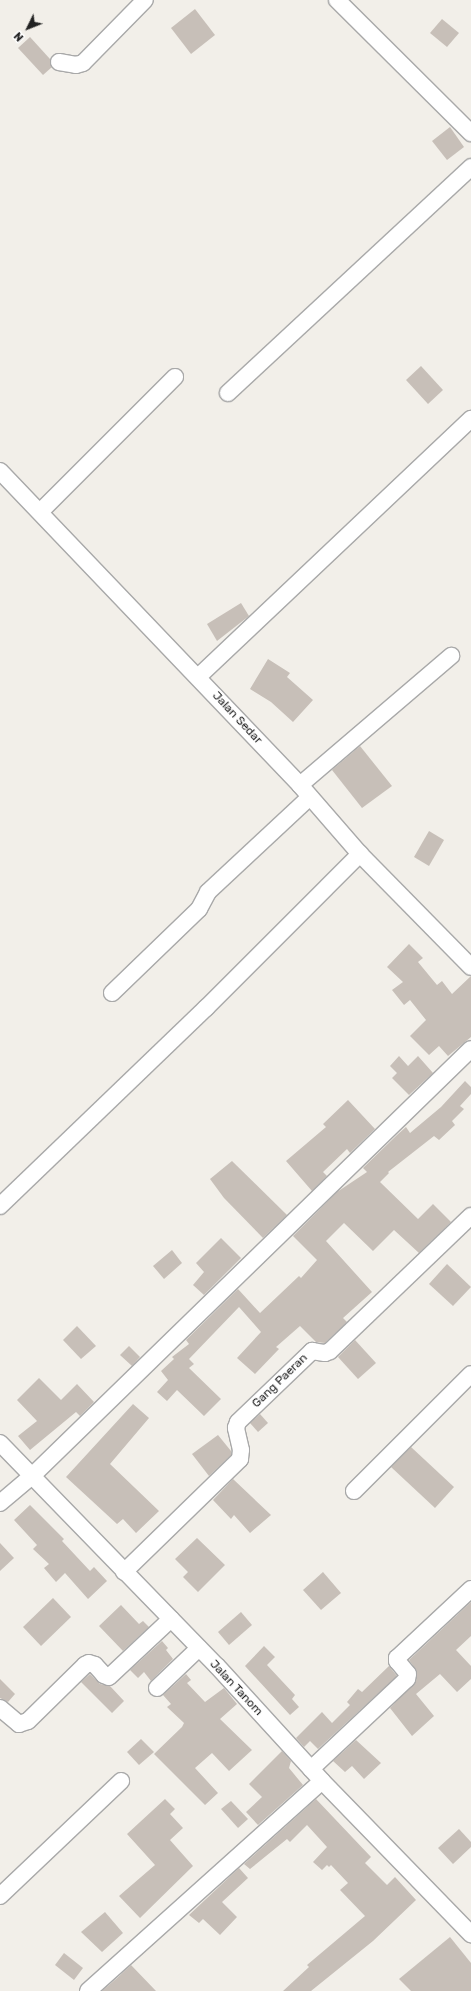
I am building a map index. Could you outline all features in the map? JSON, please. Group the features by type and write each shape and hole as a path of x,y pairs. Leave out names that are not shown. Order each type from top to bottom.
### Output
{"street":[{"path":"59,62 76,66 83,62 145,0"},
{"path":"338,0 471,133"},
{"path":"228,392 471,167"},
{"path":"40,512 175,377"},
{"path":"198,677 471,419"},
{"name":"Jalan Sedar","path":"0,471 198,677 305,791 360,854 471,967"},
{"path":"112,993 199,909 208,892 305,791 451,656"},
{"path":"0,1206 206,1008 360,854"},
{"path":"0,1503 32,1476 471,1050"},
{"name":"Gang Paeran","path":"124,1572 240,1459 241,1450 236,1428 238,1422 312,1351 325,1353 330,1351 471,1216"},
{"path":"354,1491 471,1374"},
{"name":"Jalan Tanom","path":"0,1442 199,1648 316,1775 470,1931"},
{"path":"88,1991 316,1775 407,1679 408,1674 397,1661 397,1658 471,1589"},
{"path":"0,1708 19,1724 28,1721 85,1665 95,1665 109,1677 170,1619"},
{"path":"157,1688 199,1648"},
{"path":"0,1896 121,1781"}],"building":[{"path":"195,9 215,35 191,54 171,28"},
{"path":"442,19 459,33 447,47 430,33"},
{"path":"30,37 50,59 52,67 43,75 18,48"},
{"path":"450,127 464,147 447,160 432,141"},
{"path":"421,366 443,390 428,404 406,380"},
{"path":"241,603 249,616 217,641 207,624"},
{"path":"268,659 290,673 287,677 313,700 293,722 271,702 250,689"},
{"path":"360,746 392,786 362,808 332,770"},
{"path":"429,831 444,840 429,866 414,857"},
{"path":"409,944 423,958 418,962 437,985 442,981 452,994 471,976 471,1037 448,1056 439,1046 429,1055 410,1036 426,1020 410,1000 404,1005 392,990 403,982 387,967"},
{"path":"399,1056 408,1066 418,1056 433,1073 409,1095 392,1078 397,1073 390,1066"},
{"path":"465,1081 471,1087 471,1094 460,1106 464,1109 452,1121 455,1125 439,1140 434,1136 388,1172 389,1173 380,1182 418,1219 433,1204 451,1222 419,1253 394,1230 373,1251 344,1223 326,1241 372,1292 343,1318 347,1322 325,1343 316,1342 300,1326 276,1347 279,1349 255,1374 237,1358 261,1332 239,1307 189,1359 194,1364 189,1368 221,1399 204,1416 177,1390 167,1401 157,1392 168,1380 161,1371 174,1359 172,1357 189,1344 186,1340 238,1289 260,1313 299,1276 301,1278 317,1260 293,1236 337,1192 367,1172 363,1168 397,1135 406,1127 410,1133 441,1107"},
{"path":"348,1100 375,1129 350,1153 347,1149 323,1172 327,1176 312,1191 286,1161 326,1127 323,1124"},
{"path":"232,1161 287,1215 263,1238 224,1198 210,1179"},
{"path":"221,1238 241,1258 204,1295 193,1285 204,1272 196,1263"},
{"path":"172,1250 182,1263 164,1279 153,1266"},
{"path":"447,1264 471,1287 453,1306 429,1284"},
{"path":"77,1326 96,1346 81,1359 63,1340"},
{"path":"355,1340 376,1363 358,1379 338,1357"},
{"path":"129,1346 140,1357 132,1366 120,1355"},
{"path":"39,1378 61,1400 77,1384 94,1402 80,1416 76,1412 30,1450 18,1436 37,1421 17,1400"},
{"path":"133,1404 149,1418 110,1464 159,1511 136,1533 123,1519 117,1524 66,1477"},
{"path":"260,1414 268,1423 258,1432 250,1423"},
{"path":"218,1435 231,1451 231,1455 209,1476 192,1454"},
{"path":"411,1447 454,1487 435,1508 391,1467"},
{"path":"233,1479 271,1515 250,1533 234,1515 231,1519 213,1500"},
{"path":"30,1505 64,1539 62,1541 90,1571 94,1567 107,1581 88,1599 65,1573 56,1582 44,1568 49,1564 33,1549 37,1545 14,1520"},
{"path":"197,1538 225,1565 198,1592 183,1577 188,1572 175,1559"},
{"path":"0,1543 14,1558 0,1571"},
{"path":"323,1572 341,1593 321,1610 303,1590"},
{"path":"53,1598 71,1617 41,1646 23,1627"},
{"path":"471,1602 471,1636 456,1650 471,1666 471,1679 457,1692 440,1674 416,1694 434,1716 412,1736 390,1708 416,1681 417,1671 409,1660"},
{"path":"121,1605 139,1624 143,1621 149,1627 123,1651 99,1626"},
{"path":"241,1612 252,1625 229,1645 218,1632"},
{"path":"162,1641 168,1648 166,1650 173,1659 151,1681 144,1672 138,1678 130,1670"},
{"path":"264,1646 275,1657 267,1665 295,1695 292,1699 299,1707 290,1715 245,1666"},
{"path":"389,1666 397,1676 318,1749 310,1741 304,1747 296,1738 322,1712 332,1723 350,1705 347,1702 358,1689 362,1692"},
{"path":"90,1674 100,1684 110,1686 124,1701 112,1713 81,1682"},
{"path":"186,1674 191,1680 187,1683 205,1702 224,1688 237,1704 220,1719 252,1750 229,1771 212,1753 195,1768 218,1793 205,1805 154,1754 182,1727 184,1723 167,1707 171,1704 163,1695"},
{"path":"0,1679 15,1694 8,1702 0,1698"},
{"path":"141,1739 154,1752 139,1765 127,1752"},
{"path":"356,1740 381,1763 364,1779 352,1766 345,1772 333,1761"},
{"path":"282,1751 291,1761 289,1768 303,1785 258,1825 246,1812 262,1797 249,1784"},
{"path":"165,1799 175,1809 170,1814 183,1828 170,1840 193,1866 140,1918 119,1896 155,1865 127,1834"},
{"path":"316,1799 371,1857 365,1863 387,1885 395,1877 416,1900 373,1941 311,1991 283,1991 309,1967 307,1965 365,1916 340,1890 348,1883 331,1865 329,1867 327,1865 322,1870 313,1862 327,1847 307,1825 290,1842 287,1839 250,1869 244,1864"},
{"path":"231,1801 248,1819 238,1828 221,1809"},
{"path":"459,1829 471,1842 471,1847 453,1864 438,1848"},
{"path":"239,1868 248,1878 222,1902 237,1917 220,1935 203,1919 199,1923 189,1915"},
{"path":"105,1912 123,1933 102,1952 81,1932"},
{"path":"450,1937 471,1963 471,1991 411,1991 399,1979"},
{"path":"64,1953 83,1968 74,1980 55,1965"},
{"path":"131,1965 156,1991 102,1991 116,1979"}]}
